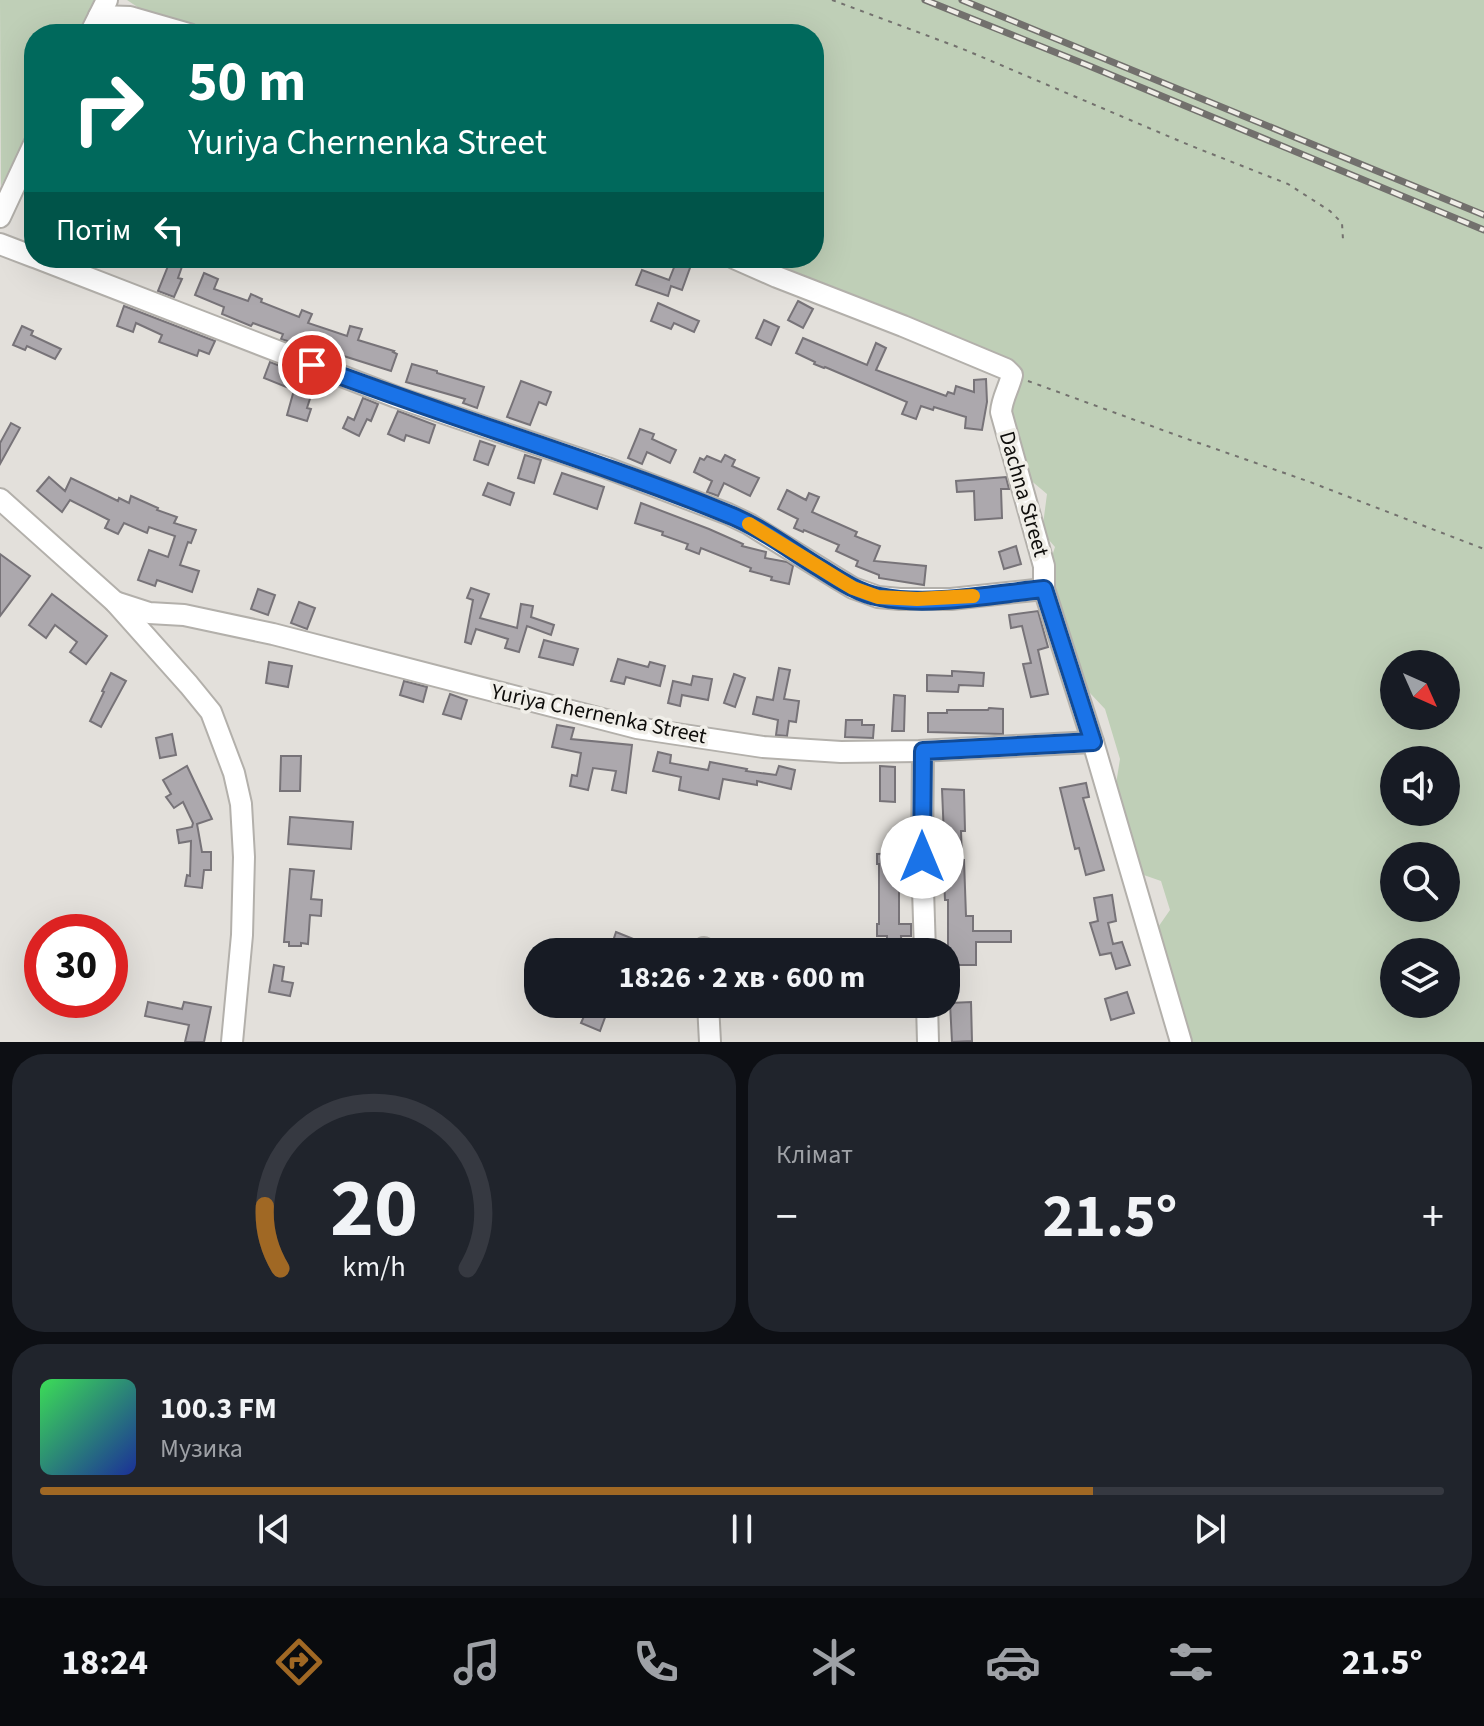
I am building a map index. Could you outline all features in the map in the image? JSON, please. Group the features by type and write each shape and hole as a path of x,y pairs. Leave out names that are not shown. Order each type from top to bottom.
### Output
{"street":[{"path":"98,17 130,17 154,24"},
{"path":"0,217 24,165"},
{"path":"0,244 24,253"},
{"path":"64,268 396,397 607,468 728,514 845,584 878,597 951,599 1044,589"},
{"path":"757,268 918,332 1006,369 1012,375"},
{"name":"Dachna Street","path":"1012,375 1001,401 1001,412 1044,566 1044,589 1093,742 1181,1042"},
{"path":"0,499 115,602 211,712 234,773 241,804 244,857 242,935 232,1042"},
{"name":"Yuriya Chernenka Street","path":"115,602 149,613 184,615 273,634 637,728 763,747 841,752 923,751 1093,742"},
{"path":"923,751 925,938"},
{"path":"709,1018 710,1042"},
{"path":"927,1018 928,1042"}],"path":[{"path":"832,0 963,49 1288,184 1330,211 1342,223 1343,240"},
{"path":"1012,375 1310,482 1484,549"}],"green space":[{"path":"0,0 118,0 91,10 84,24 24,24 24,141 1,186"},
{"path":"127,0 1484,0 1484,1042 1187,1042 1154,933 1170,910 1161,881 1138,873 1116,784 1120,759 1105,709 1089,692 1048,568 1055,547 1042,532 1047,494 1022,473 1005,406 1017,382 772,268 824,268 824,24 168,24 151,19"}],"building":[{"path":"167,268 182,268 178,278 182,279 174,297 158,291"},
{"path":"674,268 690,268 682,290 671,286 668,296 636,285 642,270 669,280"},
{"path":"204,273 218,279 214,289 248,301 251,294 262,299 261,302 299,317 302,310 312,314 308,323 347,336 350,326 362,329 358,340 397,354 391,371 281,339 283,334 222,314 224,307 195,295"},
{"path":"798,301 813,309 803,328 788,320"},
{"path":"658,303 699,321 694,332 674,323 671,329 651,321"},
{"path":"124,306 215,341 209,354 199,350 197,356 159,342 162,335 136,323 133,332 117,326"},
{"path":"764,320 779,327 771,345 756,338"},
{"path":"22,326 33,331 31,335 61,349 55,359 27,346 25,350 13,345"},
{"path":"803,338 867,365 876,343 886,348 876,370 946,396 948,392 954,394 956,386 974,392 974,380 986,379 987,402 982,430 965,428 966,417 934,407 933,410 921,406 916,419 902,414 907,402 814,364 796,353"},
{"path":"270,362 316,380 307,408 311,409 307,421 287,415 294,390 264,378"},
{"path":"412,364 484,387 477,408 463,403 465,399 406,382"},
{"path":"521,381 551,392 546,405 539,402 530,425 507,417"},
{"path":"363,398 378,404 371,421 367,419 359,436 343,428 348,417 354,420"},
{"path":"398,411 435,425 429,443 406,435 404,441 388,434"},
{"path":"11,423 20,428 0,464 0,443"},
{"path":"640,429 654,434 652,439 676,450 670,463 647,452 642,464 628,458"},
{"path":"480,441 495,446 488,465 474,460"},
{"path":"525,455 541,460 534,483 518,478"},
{"path":"725,455 735,460 732,466 759,478 750,496 724,483 718,496 707,492 712,481 694,472 700,458 704,460 707,456 721,462"},
{"path":"562,473 604,487 597,509 554,494"},
{"path":"49,477 65,491 71,478 118,501 119,498 129,503 131,496 177,517 174,523 196,530 180,565 199,571 192,592 157,580 155,586 138,580 149,550 168,557 175,536 149,527 147,533 124,523 118,534 105,528 109,520 70,500 62,512 37,491"},
{"path":"1006,477 1009,489 1001,489 1002,518 975,520 974,491 957,492 956,481"},
{"path":"488,483 514,493 510,505 483,495"},
{"path":"787,490 806,500 809,493 819,497 812,512 880,546 874,561 926,566 924,585 879,578 879,575 856,566 858,561 836,551 839,545 794,528 798,519 778,509"},
{"path":"641,503 709,529 742,546 766,552 765,558 787,562 793,566 789,584 771,580 772,577 750,571 751,568 701,548 699,554 686,549 688,544 635,523"},
{"path":"1016,546 1021,564 1004,569 999,552"},
{"path":"0,554 30,576 0,616"},
{"path":"471,588 489,594 480,618 517,628 521,604 533,606 531,617 554,625 551,635 527,626 519,652 505,648 508,639 476,629 471,644 465,642 473,600 467,598"},
{"path":"258,589 275,595 268,615 251,609"},
{"path":"52,594 107,636 86,664 70,652 77,642 55,625 46,638 29,625"},
{"path":"299,602 315,608 307,629 291,623"},
{"path":"1038,611 1048,647 1038,650 1048,694 1031,697 1023,664 1031,663 1022,626 1011,628 1009,615"},
{"path":"544,640 578,649 573,665 539,657"},
{"path":"618,659 648,667 650,662 665,666 660,686 626,677 624,684 611,681"},
{"path":"269,662 292,666 288,687 266,683"},
{"path":"779,668 790,670 784,699 799,701 796,722 789,721 787,736 776,735 778,720 753,714 757,697 773,700"},
{"path":"952,671 984,673 983,686 959,685 958,692 927,691 927,675 952,676"},
{"path":"111,673 126,681 101,727 90,721"},
{"path":"734,674 745,678 735,707 724,703"},
{"path":"693,676 712,679 708,700 682,695 680,706 668,703 673,681 691,685"},
{"path":"404,681 427,687 423,702 400,695"},
{"path":"450,694 467,700 461,719 443,714"},
{"path":"894,695 905,696 904,731 892,731"},
{"path":"1003,709 1003,734 928,732 928,713"},
{"path":"846,720 862,720 862,725 874,725 873,738 845,737"},
{"path":"557,725 574,728 571,739 632,745 626,793 612,790 616,771 593,768 588,790 570,786 572,775 577,776 581,753 552,747"},
{"path":"172,734 176,755 160,758 156,738"},
{"path":"658,752 671,755 670,763 708,770 710,762 776,775 779,766 795,770 791,789 757,781 757,785 723,779 719,799 679,790 681,777 653,771"},
{"path":"281,756 301,756 300,791 280,791"},
{"path":"187,766 212,819 197,824 202,852 211,852 211,870 204,870 202,888 185,886 187,875 190,876 191,841 179,843 177,830 192,827 193,823 183,802 174,808 166,797 171,794 163,780"},
{"path":"880,766 895,767 895,802 880,801"},
{"path":"1086,783 1089,797 1083,798 1104,870 1086,875 1079,848 1075,849 1060,788"},
{"path":"942,789 964,790 965,831 961,831 966,916 973,916 973,931 1011,931 1011,942 976,942 976,965 960,965 960,938 948,938 943,857 939,857 939,848 935,848 935,837 944,837"},
{"path":"290,817 353,822 351,849 288,844"},
{"path":"906,853 906,864 899,864 899,924 911,924 911,936 877,936 877,854"},
{"path":"290,869 314,871 311,899 322,900 321,916 310,915 308,944 301,943 301,946 289,946 289,942 284,942"},
{"path":"1112,895 1116,921 1108,923 1113,944 1122,942 1130,965 1116,969 1111,953 1100,955 1090,923 1098,921 1094,898"},
{"path":"616,932 631,938 614,938"},
{"path":"274,965 284,967 282,981 293,983 290,996 269,992"},
{"path":"1127,992 1134,1013 1111,1020 1105,999"},
{"path":"148,1002 182,1009 184,1002 211,1007 204,1042 185,1042 189,1025 145,1016"},
{"path":"971,1002 972,1041 952,1042 951,1018 960,1018 960,1003"},
{"path":"583,1018 605,1018 600,1031 581,1023"}],"railway":[{"path":"925,0 1484,230"},
{"path":"962,0 1484,215"}],"slow traffic":[{"path":"749,524 853,588 878,597 951,599 973,596"}],"route":[{"path":"312,365 396,397 607,468 728,514 853,588 878,597 951,599 1044,589 1093,742 923,751 922,857"}]}
